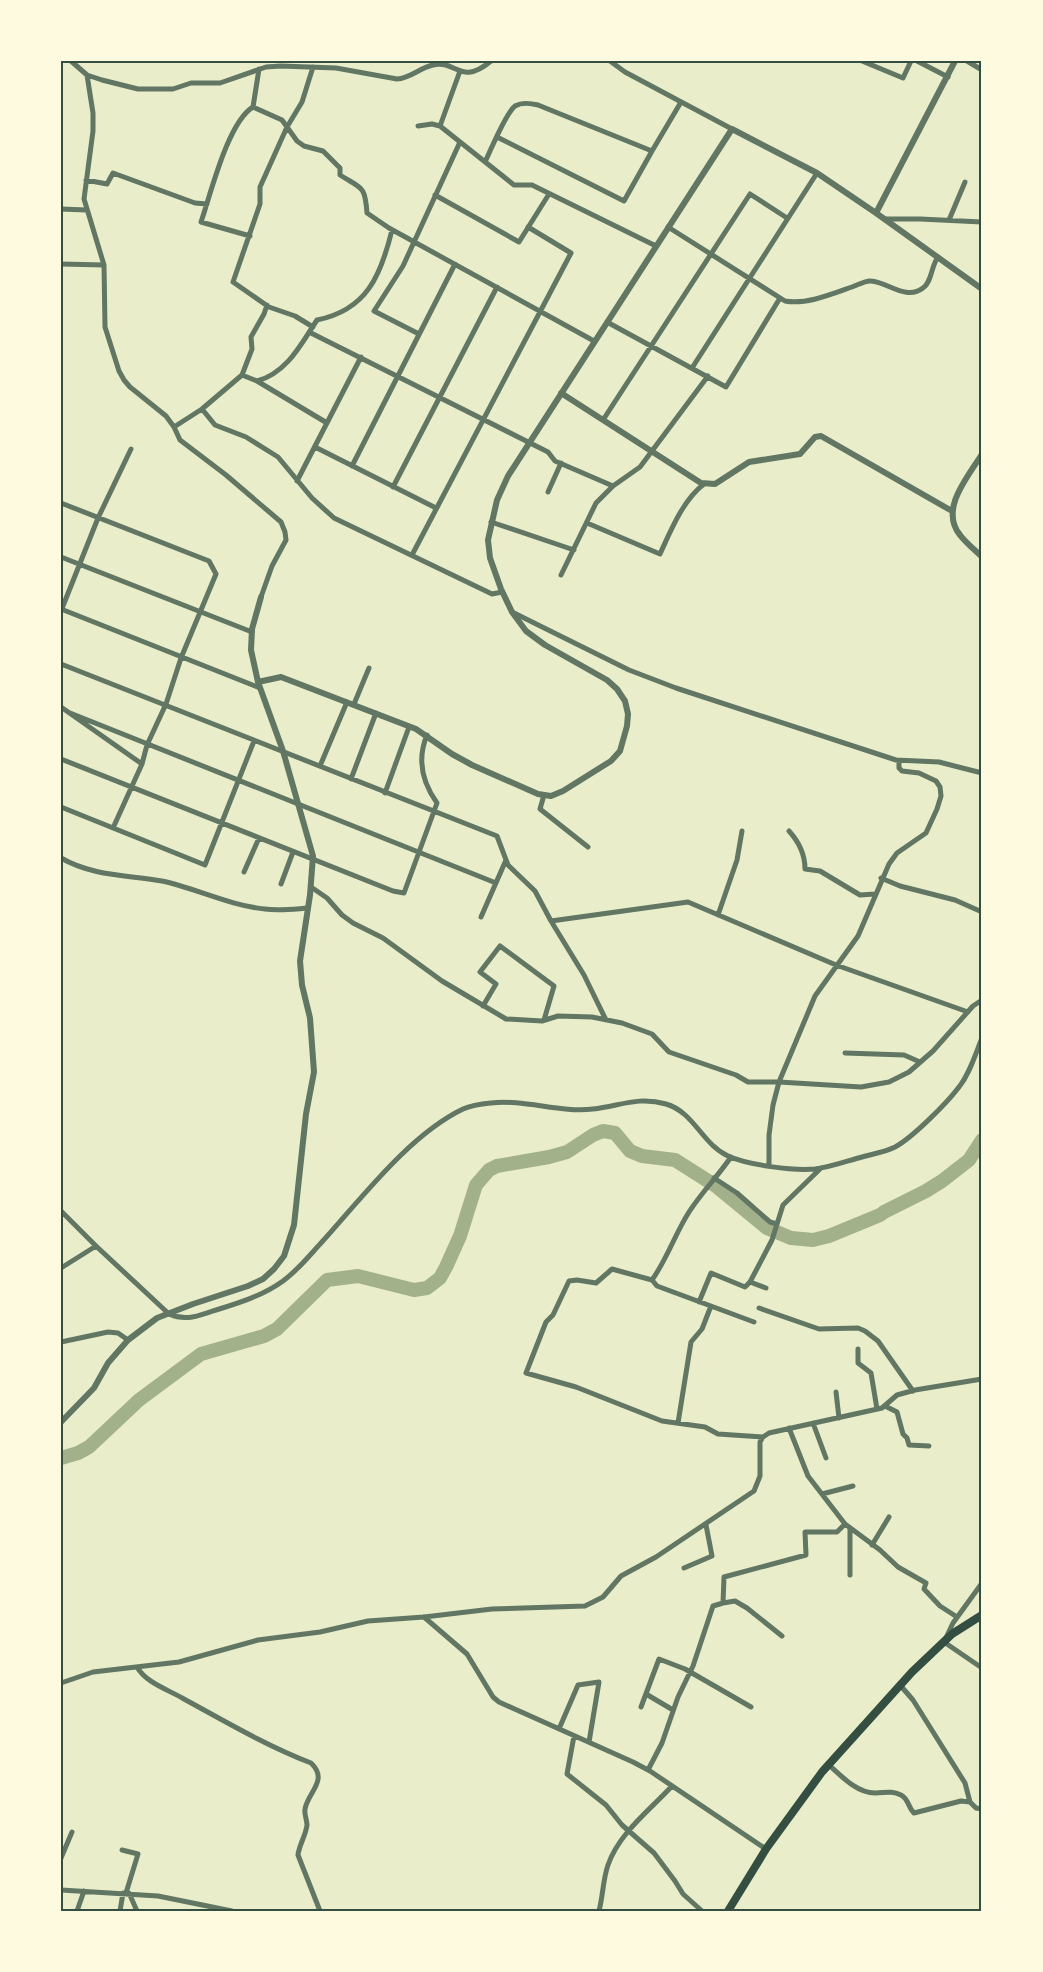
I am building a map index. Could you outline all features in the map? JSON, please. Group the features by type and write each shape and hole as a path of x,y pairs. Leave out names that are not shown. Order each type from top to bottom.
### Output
{"main road":[{"path":"728,1911 766,1849 828,1765 900,1685 952,1634 982,1615"}],"street":[{"path":"70,61 87,75 130,87 160,90 173,89 191,83 220,83 260,69 281,66 363,72 397,79 406,78 433,65 440,64 469,73 478,70 491,61"},
{"path":"610,61 625,72 818,173 982,289"},
{"path":"862,61 904,78 911,61"},
{"path":"917,61 948,77"},
{"path":"876,213 956,61"},
{"path":"967,61 982,70"},
{"path":"313,67 302,102 287,127 260,188 260,204 233,282 267,305 294,316 311,329 361,357 548,452 556,461 614,486"},
{"path":"250,236 201,222 218,169 238,121 245,112 253,107 260,69"},
{"path":"440,126 460,71"},
{"path":"61,1422 94,1388 108,1362 128,1340 157,1318 263,1279 284,1256 294,1225 306,1114 314,1072 311,1027 302,985 300,961 311,887 313,860 311,845 283,751 259,685 251,650 252,632 261,597 272,566 286,540 286,532 281,522 226,475 180,440 166,416 130,387 119,370 105,327 104,264 84,199 93,131 93,113 87,75"},
{"path":"485,162 508,115 515,106 528,102 652,151"},
{"path":"497,138 624,201 681,102"},
{"path":"253,107 282,120 297,141 304,146 322,151 340,168 340,175 364,190 367,213 392,230 594,341"},
{"path":"418,126 432,124 440,126 514,185 532,185 656,246"},
{"path":"131,449 118,481 98,518 61,610 182,658 259,685 281,677 354,704 427,735 452,754 526,790 544,796 551,796 563,791 611,761 620,750 627,726 628,714 625,701 617,689 606,680 534,638 526,631 512,612 502,592 490,558 488,540 496,500 508,476 732,129"},
{"path":"419,334 374,311 403,266 460,142"},
{"path":"86,180 107,184 113,173 195,203 207,204"},
{"path":"692,368 787,218 818,173"},
{"path":"949,220 965,182"},
{"path":"435,195 519,242 549,194"},
{"path":"603,420 750,194 787,218"},
{"path":"61,210 86,210"},
{"path":"885,219 982,222"},
{"path":"412,555 571,253 528,227"},
{"path":"668,227 780,298 794,303 833,294 870,281 902,292 916,291 924,288 928,282 933,263 938,257"},
{"path":"257,381 271,376 288,363 317,320 333,317 363,296 380,271 392,230"},
{"path":"61,264 104,264"},
{"path":"352,466 455,264"},
{"path":"393,487 496,287"},
{"path":"607,322 726,387 780,298"},
{"path":"174,427 202,409 242,374 252,349 251,337 267,305"},
{"path":"297,481 361,357"},
{"path":"242,374 327,423"},
{"path":"561,575 596,503 614,486 640,467 708,376"},
{"path":"561,393 704,484"},
{"path":"202,409 215,425 246,437 278,457 323,510 334,518 492,594 502,592"},
{"path":"586,523 660,554 686,503 696,489 704,484 715,484 749,462 800,454 815,437 821,436 952,511"},
{"path":"315,446 436,508"},
{"path":"982,454 959,491 952,511 954,525 959,534 982,557"},
{"path":"548,492 562,463"},
{"path":"61,503 209,561 216,574 142,764 113,828"},
{"path":"491,522 574,550"},
{"path":"61,557 252,632"},
{"path":"512,612 629,670 676,688 899,761 939,762 982,773"},
{"path":"61,664 497,836 508,865 519,873 535,891 584,975 606,1020"},
{"path":"354,704 369,668"},
{"path":"320,766 347,702"},
{"path":"61,707 142,764"},
{"path":"70,713 496,884"},
{"path":"351,779 376,713"},
{"path":"386,792 410,727"},
{"path":"61,759 313,860 393,891 404,893 437,803 431,794 421,762 422,747 427,735"},
{"path":"61,807 205,865 223,824 254,741"},
{"path":"769,1165 769,1135 773,1105 779,1082 815,996 858,936 881,878 897,853 926,833 941,796 940,787 936,781 919,773 902,772 899,768 899,761"},
{"path":"544,796 540,809 588,847"},
{"path":"718,914 737,860 742,831"},
{"path":"789,831 798,842 805,869 820,871 860,895 875,894"},
{"path":"244,872 259,838"},
{"path":"280,884 293,852"},
{"path":"61,858 95,872 162,881 265,909 308,908"},
{"path":"482,917 506,860"},
{"path":"881,878 900,886 955,900 982,912"},
{"path":"311,887 327,898 342,915 353,923 383,938 442,981 506,1019 544,1020 558,1016 606,1020 641,1028 652,1034 669,1052 736,1075 748,1082 861,1087 890,1082 909,1072 933,1051 968,1012 982,1000"},
{"path":"551,921 688,902 836,965 968,1012"},
{"path":"483,1006 496,984 480,972 500,946 554,986 544,1020"},
{"path":"61,1211 169,1314 182,1319 236,1304 269,1291 285,1280 422,1134 463,1109 497,1102 568,1109 592,1109 634,1100 663,1103 684,1112 713,1146 731,1157 748,1163 799,1169 821,1168 883,1152 910,1137 960,1087 970,1069 982,1038"},
{"path":"845,1053 904,1055 920,1062"},
{"path":"652,1280 662,1266 688,1214 706,1187 731,1157"},
{"path":"699,1302 711,1273 745,1287 750,1282 772,1240 783,1205 821,1168"},
{"path":"714,1178 737,1192 770,1222 776,1225"},
{"path":"61,1268 96,1246"},
{"path":"754,1322 657,1286 652,1280 612,1269 596,1283 569,1281 553,1315 546,1322 526,1373 576,1387 662,1421 705,1427 718,1434 763,1437 769,1433 789,1428 877,1410 885,1406 897,1395 982,1379"},
{"path":"750,1282 766,1288"},
{"path":"678,1423 691,1342 702,1329 711,1306"},
{"path":"759,1308 819,1329 858,1328 865,1331 878,1341 913,1391"},
{"path":"61,1342 108,1332 118,1333 128,1340"},
{"path":"858,1349 858,1363 871,1374 877,1410"},
{"path":"836,1392 839,1418"},
{"path":"885,1406 896,1412 903,1434 908,1438 909,1445 929,1446"},
{"path":"813,1423 826,1458"},
{"path":"789,1428 808,1476 847,1526 898,1567 926,1583 924,1589 940,1606 957,1617"},
{"path":"61,1683 94,1672 179,1662 258,1640 320,1632 368,1621 492,1609 584,1606 603,1596 621,1576 636,1570 754,1491 760,1476 760,1449 763,1437"},
{"path":"822,1494 853,1486"},
{"path":"872,1545 889,1517"},
{"path":"684,1568 712,1556 706,1524"},
{"path":"847,1526 850,1575"},
{"path":"723,1604 724,1577 806,1554 805,1532 837,1532 847,1526"},
{"path":"982,1583 957,1617 944,1642 982,1668"},
{"path":"648,1770 662,1743 713,1606 735,1601 748,1608 782,1636"},
{"path":"424,1617 467,1654 493,1697 499,1702 648,1770 766,1849"},
{"path":"641,1707 659,1659 690,1672 751,1707"},
{"path":"137,1667 144,1676 168,1691 269,1745 311,1763 317,1768 319,1773 318,1779 304,1811 306,1827 298,1855 299,1864 320,1911"},
{"path":"559,1729 578,1685 599,1682 589,1742"},
{"path":"900,1685 913,1700 965,1783 970,1802 976,1808 982,1809"},
{"path":"646,1694 673,1710"},
{"path":"574,1736 567,1774 606,1805 622,1825 654,1853 683,1894 702,1911"},
{"path":"828,1765 850,1783 867,1792 890,1791 902,1796 914,1814 962,1801 970,1802"},
{"path":"599,1911 609,1862 629,1830 672,1786"},
{"path":"61,1858 72,1832"},
{"path":"120,1911 138,1854 122,1850"},
{"path":"61,1890 158,1896 232,1911"},
{"path":"77,1911 84,1891"},
{"path":"126,1893 137,1911"}],"waterway":[{"path":"61,1458 78,1453 89,1447 139,1400 201,1354 264,1336 277,1329 327,1280 358,1276 414,1290 427,1288 440,1278 446,1267 460,1236 476,1185 489,1170 497,1166 567,1152 593,1135 603,1131 615,1133 630,1151 642,1156 675,1160 716,1186 767,1228 791,1238 813,1240 829,1236 880,1215 926,1191 969,1160 982,1140"}]}
